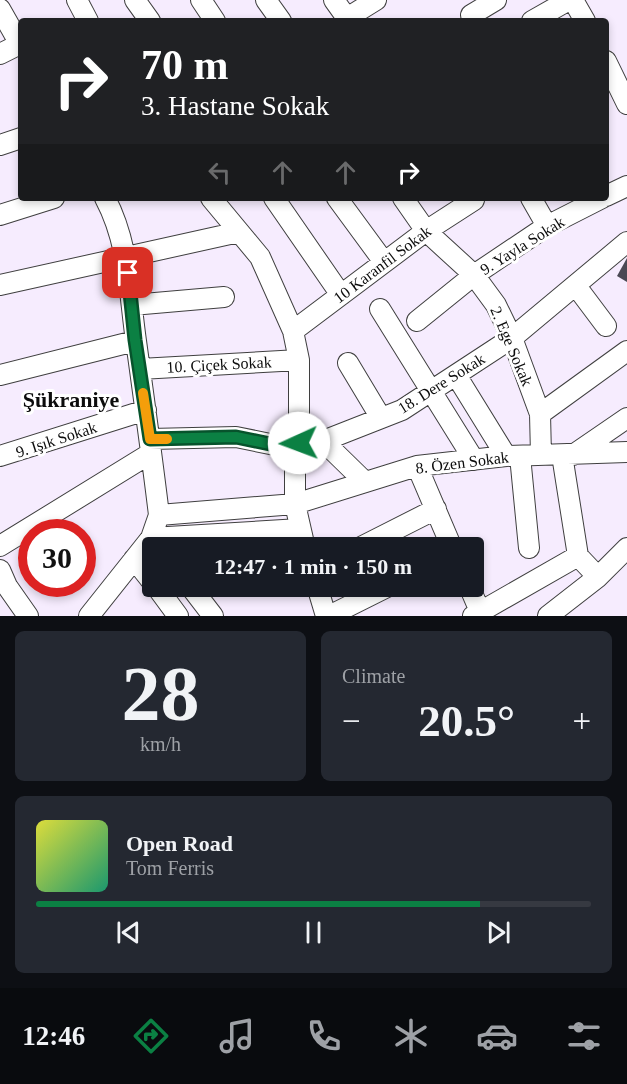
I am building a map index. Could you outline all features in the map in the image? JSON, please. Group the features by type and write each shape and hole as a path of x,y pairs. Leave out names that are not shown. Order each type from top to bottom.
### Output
{"street":[{"path":"77,0 86,18"},
{"path":"135,0 148,18"},
{"path":"201,0 213,18"},
{"path":"266,0 279,18"},
{"path":"334,0 347,18"},
{"path":"351,18 376,0"},
{"path":"473,18 471,15 496,0"},
{"path":"537,18 568,0"},
{"path":"573,0 583,18"},
{"path":"0,9 18,41"},
{"path":"0,54 18,46"},
{"path":"615,63 627,104"},
{"path":"0,145 18,139"},
{"name":"9. Yayla Sokak","path":"609,195 627,186"},
{"path":"0,215 44,201"},
{"path":"107,201 114,214 126,257 159,515 156,537"},
{"path":"213,201 260,257 293,331 299,360 299,443 295,466 295,504 303,537"},
{"path":"276,201 341,295"},
{"path":"340,201 384,262"},
{"name":"2. Ege Sokak","path":"405,201 426,231 474,275 495,305 512,338 540,414 541,454"},
{"name":"10 Karanfil Sokak","path":"293,331 426,231 470,201"},
{"path":"533,201 547,226"},
{"name":"9. Yayla Sokak","path":"417,321 474,275 547,226 596,201"},
{"path":"0,285 239,232"},
{"name":"18. Dere Sokak","path":"151,446 236,437 275,445 323,441 402,410 512,338 627,242"},
{"path":"576,286 606,326"},
{"path":"132,305 224,297"},
{"path":"380,309 474,460"},
{"path":"0,375 135,340"},
{"path":"540,414 627,351"},
{"name":"10. Çiçek Sokak","path":"140,369 299,360"},
{"path":"348,363 381,418"},
{"path":"456,375 513,456 529,548"},
{"name":"9. Işık Sokak","path":"0,456 146,410"},
{"path":"598,577 578,556 568,455 627,418"},
{"path":"323,441 365,482"},
{"path":"0,546 151,446"},
{"name":"8. Özen Sokak","path":"159,515 295,504 417,466 541,454 627,452"},
{"path":"417,466 447,537"},
{"path":"381,537 436,509"},
{"path":"548,616 598,577 627,548"},
{"path":"89,616 142,553"},
{"path":"472,597 478,615 578,556"},
{"path":"135,559 142,569"},
{"path":"2,582 28,616"},
{"path":"163,597 178,616"},
{"path":"198,597 213,616"},
{"path":"321,597 328,616 367,597"}],"building":[{"path":"627,258 627,282 617,276"}],"slow traffic":[{"path":"143,393 150,439 167,439"}],"district":[{"name":"Şükraniye","path":"71,399"}],"route":[{"path":"128,273 135,340 150,439 236,437 275,445 299,443"}]}
